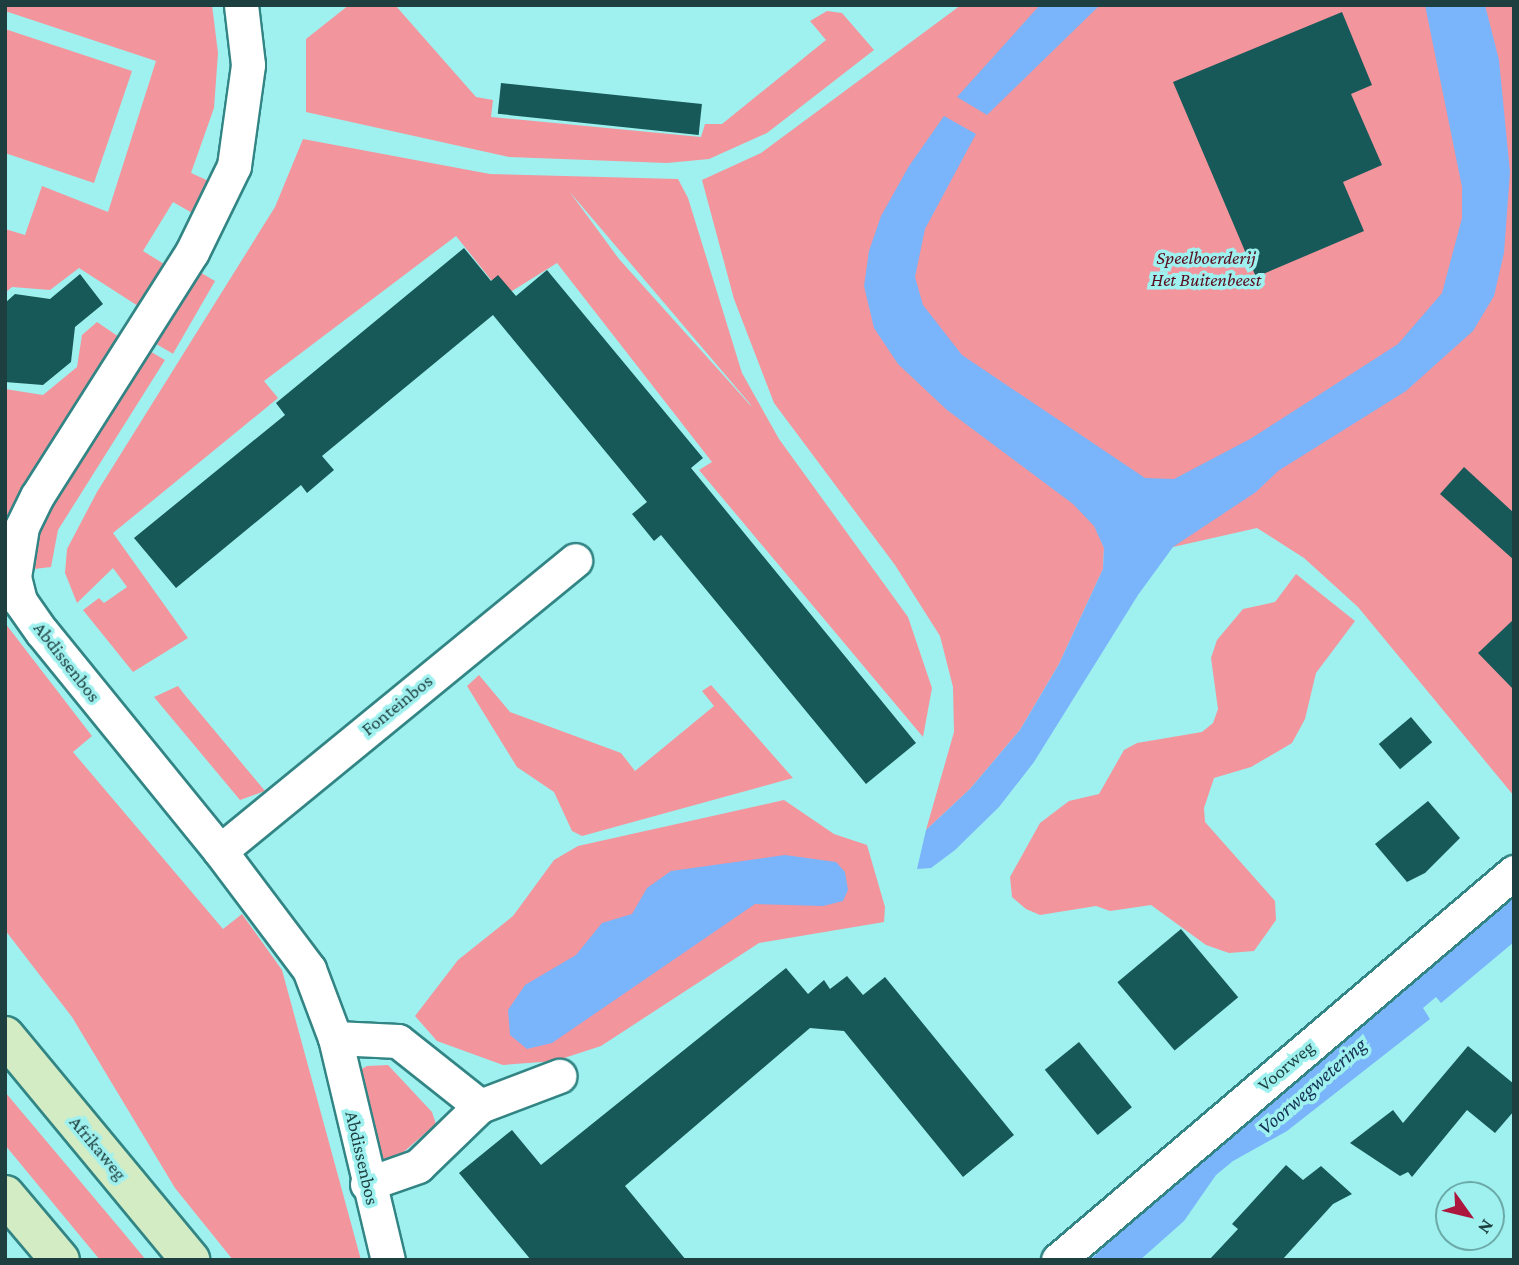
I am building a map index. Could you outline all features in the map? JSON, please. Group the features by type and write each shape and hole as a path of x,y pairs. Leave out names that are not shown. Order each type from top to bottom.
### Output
{"main road":[{"name":"Afrikaweg","path":"5,1036 190,1260"},
{"path":"5,1195 60,1260"}],"street":[{"name":"Abdissenbos","path":"241,5 248,65 234,166 192,252 37,496 22,527 14,577 20,601 42,632 220,851 309,969 335,1038 367,1184 388,1260"},
{"name":"Fonteinbos","path":"220,851 576,559"},
{"name":"Voorweg","path":"1058,1260 1514,872"},
{"path":"335,1038 398,1041 480,1105"},
{"path":"367,1184 418,1166 480,1105 559,1076"}],"green space":[{"path":"5,5 212,5 218,53 214,108 191,173 211,182 194,214 173,202 143,251 164,264 138,306 79,268 50,290 12,287 5,293 5,229 25,235 42,186 108,212 156,61 5,11"},
{"path":"349,5 395,5 476,97 493,100 491,117 701,137 705,124 722,124 826,40 810,21 827,11 842,13 874,50 767,133 709,159 667,163 509,157 306,112 306,39"},
{"name":"Speelboerderij Het Buitenbeest","path":"961,5 1514,5 1514,796 1358,607 1304,558 1257,528 1173,547 1095,526 1104,548 1103,569 1059,664 1020,730 970,789 926,830 954,732 953,687 940,636 895,565 774,403 734,299 702,180 761,153"},
{"path":"5,29 132,71 94,183 5,153"},
{"path":"303,139 490,174 678,179 688,198 742,373 779,439 908,617 932,688 923,737 699,470 712,462 557,263 504,296 456,236 264,381 278,398 113,533 188,638 133,672 83,610 99,598 104,603 127,587 113,568 77,603 65,573 67,549 97,492 275,207","holes":["569,191 751,405 619,259"]},
{"path":"196,270 215,281 173,354 154,343"},
{"path":"97,322 119,337 5,528 5,389 43,395 77,367 82,335"},
{"path":"146,349 165,360 58,530 51,567 34,569 33,548 41,520"},
{"path":"1296,574 1355,621 1316,673 1305,719 1292,743 1251,767 1214,778 1204,808 1205,822 1275,901 1276,920 1254,951 1229,953 1206,945 1151,905 1110,911 1096,906 1040,915 1026,909 1012,897 1010,877 1040,823 1069,801 1099,794 1124,750 1137,743 1202,732 1213,723 1218,709 1211,658 1217,640 1243,609 1275,602"},
{"path":"5,623 92,736 73,752 223,929 242,914 282,970 361,1260 233,1260 175,1188 72,1017 5,930"},
{"path":"479,675 510,712 621,753 635,771 714,706 702,691 711,685 793,778 582,836 572,831 554,792 517,767 467,686"},
{"path":"178,686 265,791 240,800 154,697"},
{"path":"784,800 834,834 867,845 885,907 884,922 759,943 601,1046 555,1061 503,1065 437,1041 415,1016 458,960 513,916 554,860 578,846"},
{"path":"388,1065 432,1112 436,1124 377,1175 354,1073 367,1066"},
{"path":"5,1092 146,1260 100,1260 5,1145"}],"water":[{"path":"1040,5 1100,5 987,115 957,97"},
{"path":"1425,5 1485,5 1499,60 1510,172 1504,253 1494,296 1473,331 1406,391 1278,471 1256,492 1173,547 1138,595 1034,762 999,807 955,850 931,868 917,869 926,830 970,789 1020,730 1059,664 1103,569 1104,548 1094,526 1073,504 947,410 898,364 874,328 864,286 869,251 881,216 909,166 944,116 976,134 925,229 915,277 923,305 962,355 1145,478 1174,479 1250,439 1398,344 1442,293 1462,218 1462,187"},
{"path":"785,855 836,862 845,872 848,890 843,901 823,906 755,904 552,1043 527,1049 510,1035 508,1010 525,985 576,955 602,923 632,914 647,888 671,871"},
{"name":"Voorwegwetering","path":"1514,893 1514,942 1441,1003 1436,997 1423,1008 1430,1019 1287,1131 1233,1161 1216,1175 1184,1221 1140,1260 1090,1260 1212,1145 1308,1069"}],"building":[{"path":"1342,12 1372,85 1351,94 1382,165 1343,182 1364,231 1256,277 1173,82"},
{"path":"501,83 702,104 699,135 498,114"},
{"path":"464,248 491,281 498,275 516,296 547,270 703,458 691,468 916,743 866,784 661,535 654,541 632,514 647,502 493,315 322,456 334,470 307,493 301,485 176,588 134,538 285,415 276,403"},
{"path":"80,274 103,304 75,327 71,362 43,385 5,382 5,303 15,294 50,299"},
{"path":"1464,467 1514,513 1514,560 1440,494"},
{"path":"1514,619 1514,690 1478,653"},
{"path":"1411,717 1432,742 1400,769 1379,744"},
{"path":"1428,801 1460,838 1425,873 1407,882 1375,844"},
{"path":"1181,929 1238,997 1175,1051 1117,982"},
{"path":"786,968 808,994 824,980 830,989 847,976 863,995 885,977 1014,1135 963,1177 844,1031 810,1028 625,1186 686,1260 531,1260 459,1173 512,1130 541,1165"},
{"path":"1079,1042 1132,1107 1098,1135 1045,1070"},
{"path":"1468,1046 1514,1084 1514,1111 1495,1133 1467,1110 1412,1177 1408,1172 1400,1176 1350,1143 1393,1110 1403,1123"},
{"path":"1286,1165 1303,1180 1321,1166 1352,1194 1333,1204 1282,1260 1209,1260 1238,1229 1232,1224"}]}
